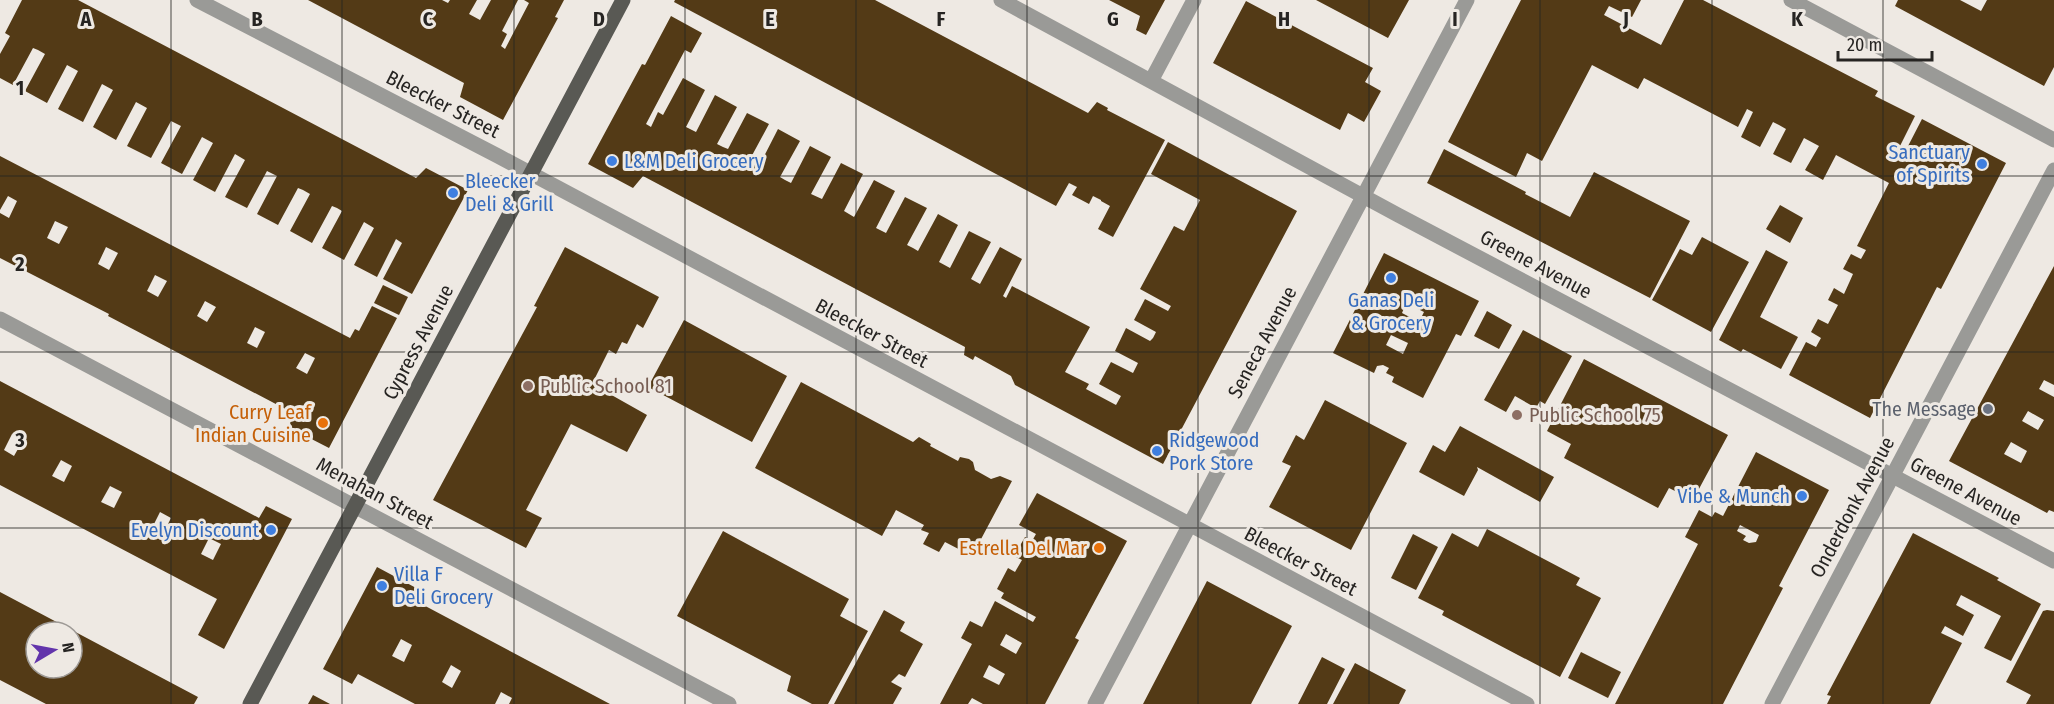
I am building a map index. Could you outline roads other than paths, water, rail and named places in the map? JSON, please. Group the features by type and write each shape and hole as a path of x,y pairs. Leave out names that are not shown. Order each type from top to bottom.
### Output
{"main road":[{"name":"Cypress Avenue","path":"250,704 623,0"}],"street":[{"name":"Greene Avenue","path":"1001,0 1363,196 2054,561"},
{"path":"1151,81 1194,0"},
{"name":"Seneca Avenue","path":"1095,704 1467,0"},
{"path":"1791,0 2054,140"},
{"name":"Bleecker Street","path":"201,1 1527,704"},
{"name":"Onderdonk Avenue","path":"1772,704 2054,170"},
{"name":"Menahan Street","path":"0,319 729,704"}],"place":[{"name":"L&M Deli Grocery","path":"612,161"},
{"name":"Sanctuary of Spirits","path":"1982,164"},
{"name":"Bleecker Deli & Grill","path":"453,193"},
{"name":"Ganas Deli & Grocery","path":"1391,278"},
{"name":"Public School 81","path":"528,386"},
{"name":"The Message","path":"1988,409"},
{"name":"Public School 75","path":"1517,415"},
{"name":"Curry Leaf Indian Cuisine","path":"323,423"},
{"name":"Ridgewood Pork Store","path":"1157,451"},
{"name":"Vibe & Munch","path":"1802,496"},
{"name":"Evelyn Discount","path":"271,530"},
{"name":"Estrella Del Mar","path":"1099,548"},
{"name":"Villa F Deli Grocery","path":"382,586"}]}
